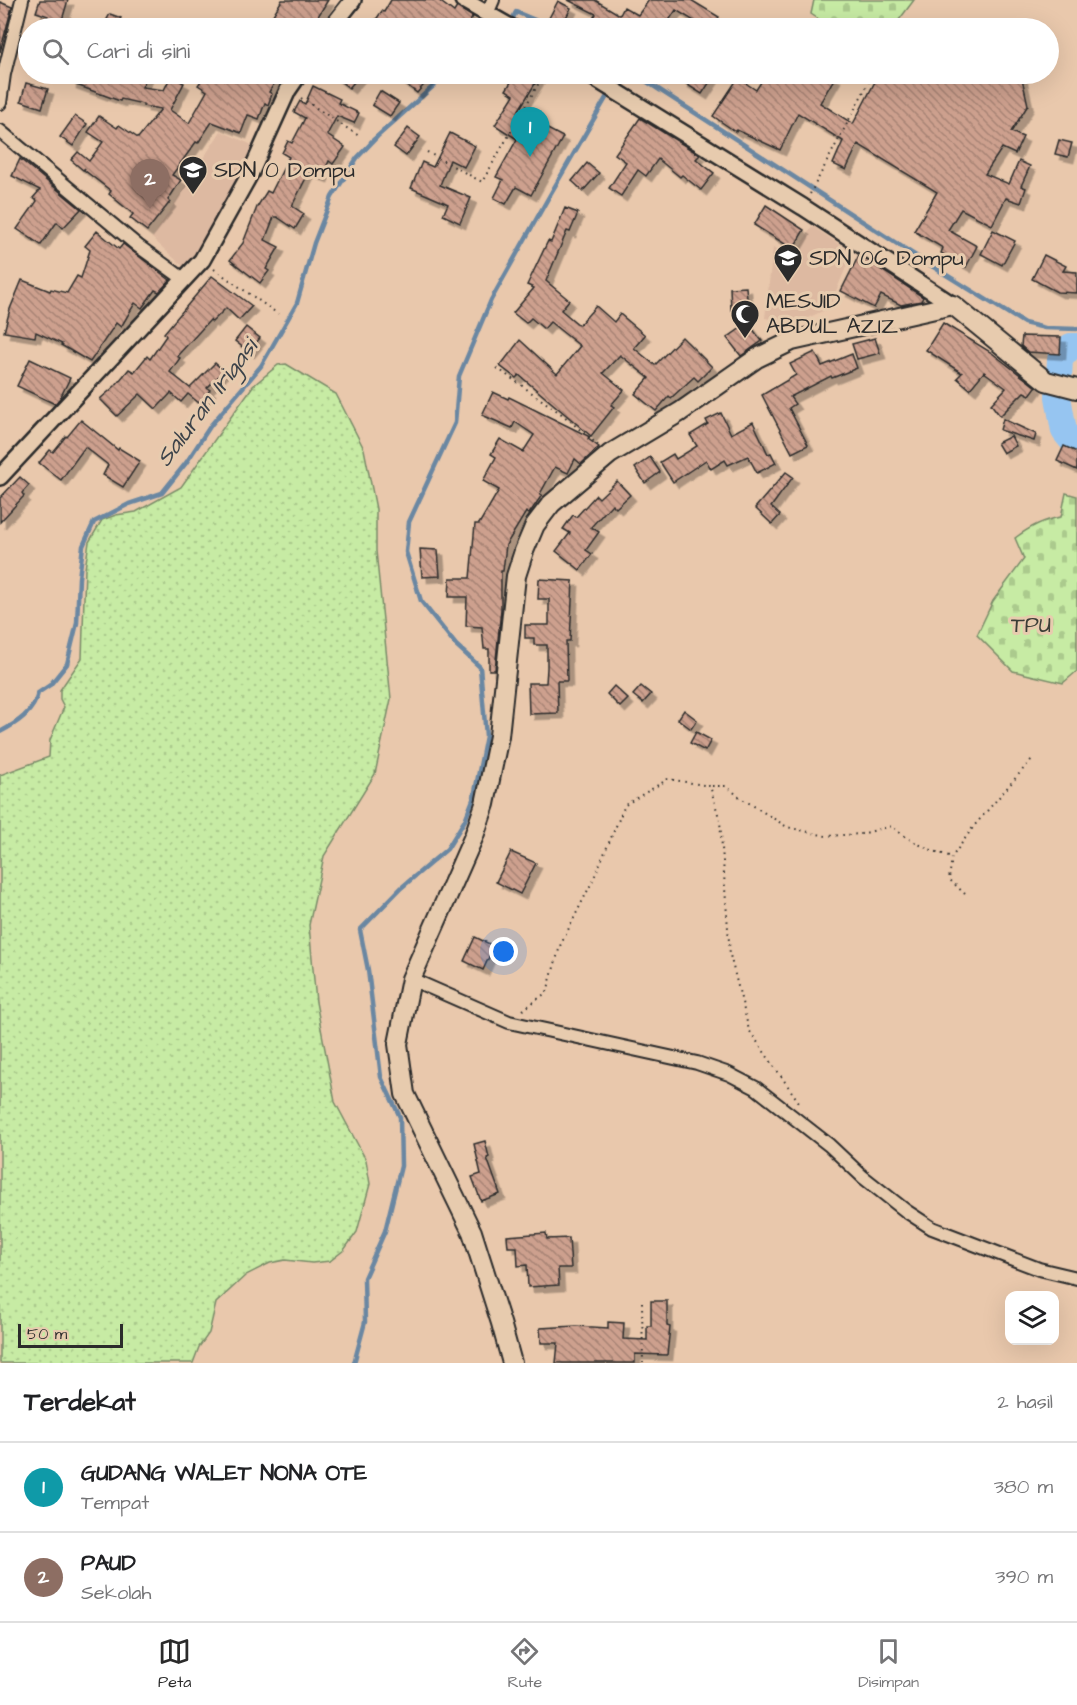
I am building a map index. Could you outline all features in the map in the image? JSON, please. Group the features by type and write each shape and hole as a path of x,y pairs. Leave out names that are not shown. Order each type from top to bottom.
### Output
{"main road":[{"path":"512,1363 472,1232 405,1094 398,1044 411,979 474,836 485,804 499,736 516,576 535,525 550,504 610,454 680,412 774,348 792,341 953,305 1046,381 1071,388"}],"street":[{"path":"0,104 4,74 22,0"},
{"path":"339,18 354,0"},
{"path":"463,0 490,7 502,18"},
{"path":"0,477 202,260 251,172 292,84"},
{"path":"604,84 803,207 953,305"},
{"path":"0,131 138,246 185,280"},
{"path":"411,979 509,1022 697,1063 729,1074 756,1088 829,1145 906,1211 932,1228 1039,1269 1077,1278"}],"path":[{"path":"427,152 482,182 538,84"},
{"path":"803,207 868,84"},
{"path":"288,90 359,136"},
{"path":"202,260 278,314"},
{"path":"497,368 610,454"},
{"path":"965,894 949,879 952,857 974,826 1032,759"},
{"path":"509,1022 547,992 560,946 593,880 625,805 668,779 710,786 726,786 787,827 826,836 861,834 892,826 906,838 931,851 952,857"},
{"path":"710,786 720,821 730,955 749,1030 802,1107"},
{"path":"642,1302 643,1363"}],"shaded area":[{"path":"221,131 261,149 187,270 152,238"},
{"path":"812,226 852,253 829,308 797,323 765,318 773,248 797,253"}],"green space":[{"path":"814,0 914,0 900,18 817,18 811,14"},
{"path":"286,364 336,394 364,449 376,509 376,551 391,699 375,774 324,856 309,925 316,1002 335,1102 366,1160 370,1184 357,1232 344,1250 330,1261 312,1263 285,1260 270,1263 246,1275 216,1303 209,1333 199,1347 193,1363 0,1363 0,775 49,757 50,740 64,707 60,699 60,690 82,658 85,569 89,542 102,520 136,512 181,487 253,386 278,365"},
{"name":"TPU","path":"1066,493 1077,496 1077,671 1063,683 1013,671 977,635 993,601 1024,559 1015,538 1037,524 1061,517"}],"building":[{"path":"40,0 68,0 63,18 47,18 48,16 36,12"},
{"path":"282,0 328,0 317,18 271,18"},
{"path":"391,0 438,0 454,12 457,7 473,17 377,18 382,11 384,12"},
{"path":"568,0 595,0 620,15 624,7 638,15 649,0 691,0 719,17 689,18 676,10 671,18 593,18 596,14"},
{"path":"558,1 571,8 566,18 549,18"},
{"path":"0,2 12,7 0,52"},
{"path":"110,14 121,18 108,18"},
{"path":"26,84 48,89 42,108 21,101"},
{"path":"74,84 143,84 142,87 164,90 167,84 183,84 170,110 189,123 207,91 199,84 274,84 269,92 272,94 268,105 265,103 259,119 248,115 241,133 212,122 172,175 181,180 168,200 170,202 147,231 130,218 133,214 109,194 111,191 84,170 85,168 83,170 71,160 78,152 89,161 103,142 88,132 99,116 117,128 119,125 138,138 161,109 121,99 120,101"},
{"path":"405,84 425,84 417,93"},
{"path":"510,84 535,84 517,113 563,137 531,195 516,187 506,204 494,198 503,180 496,177 517,139 495,125 514,95 506,90"},
{"path":"686,84 708,84 702,94"},
{"path":"734,84 747,84 756,90 760,84 831,84 820,103 853,124 874,84 1023,84 1028,105 1011,132 1023,137 1015,154 1002,148 985,174 1009,184 1019,161 1030,166 1021,186 1026,188 1021,203 1006,198 992,225 961,209 948,230 977,246 966,267 941,253 943,248 914,231 937,192 858,144 846,170 833,164 843,141 798,113 780,150 737,130 736,132 713,116"},
{"path":"313,86 340,99 338,103 359,113 354,123 337,116 327,135 345,147 333,164 329,161 322,177 309,172 292,206 304,214 295,229 274,217 265,240 279,247 266,269 269,271 260,283 230,260 243,243 257,207 267,191 271,193 289,157 282,153 288,141 292,143 305,118 294,112 300,101 305,104"},
{"path":"380,91 399,103 390,116 372,105"},
{"path":"75,116 87,124 73,146 60,137"},
{"path":"640,118 700,155 696,159 714,173 701,190 658,159 646,176 638,170 621,196 609,188 626,162 615,154"},
{"path":"408,128 420,137 406,156 394,147"},
{"path":"450,133 475,146 464,167 450,160 440,185 471,198 460,223 443,215 448,204 411,188 422,162 433,167"},
{"path":"1059,140 1072,143 1068,157 1055,154"},
{"path":"20,159 81,209 63,228 57,222 41,245 17,229 37,201 33,198 40,190 12,176"},
{"path":"587,163 599,173 583,191 572,181"},
{"path":"766,205 804,230 793,249 754,225"},
{"path":"565,208 578,213 570,232 567,231 546,281 569,300 561,310 579,325 596,306 614,322 620,314 645,335 634,348 655,365 682,337 712,367 698,381 694,377 671,398 669,396 656,411 635,394 649,378 620,355 603,373 624,390 611,405 614,407 591,436 519,375 516,378 500,366 520,340 557,374 580,346 550,322 544,329 531,318 526,323 513,313 534,288 527,285 548,241 551,242"},
{"path":"993,230 1015,241 1002,265 981,254"},
{"path":"97,231 119,249 123,244 170,280 159,292 155,290 142,308 135,303 121,327 116,323 90,362 62,344 36,332 35,337 4,332 10,309 22,280 50,291 51,289 67,293 77,276 81,278 90,250 85,246"},
{"path":"859,255 923,297 921,301 901,305 881,295 874,308 841,291"},
{"path":"1044,255 1066,266 1063,271 1077,272 1077,293 1057,292 1032,279"},
{"path":"212,276 252,306 239,320 226,308 212,322 210,320 177,356 180,358 170,372 190,388 215,363 224,371 207,388 210,390 199,403 188,394 181,402 171,393 156,409 140,394 117,416 100,399 129,369 134,372 147,356 150,359 166,336 164,333"},
{"path":"746,287 748,309 731,310 730,288"},
{"path":"748,323 762,341 741,356 727,338"},
{"path":"943,323 992,353 1036,387 1030,395 1024,392 1000,416 991,404 1006,388 984,372 970,389 957,378 962,373 926,350"},
{"path":"246,327 260,338 249,352 235,341"},
{"path":"1022,336 1061,337 1060,354 1028,352 1021,346"},
{"path":"875,338 880,353 857,359 852,344"},
{"path":"815,352 822,366 852,354 857,368 832,378 831,376 790,397 795,404 789,408 808,445 792,453 762,395 796,375 790,364"},
{"path":"30,359 70,378 55,404 17,386"},
{"path":"493,392 508,399 509,397 590,437 588,439 599,447 581,464 575,459 568,473 555,467 540,494 542,495 529,514 526,512 506,545 503,571 501,571 501,609 495,670 489,670 489,649 484,649 482,627 466,626 467,597 449,597 450,578 470,578 475,524 479,524 499,490 483,481 496,457 491,454 500,439 523,452 534,435 515,422 512,428 482,415"},
{"path":"721,413 731,434 753,422 768,454 771,453 776,463 757,473 748,456 728,465 725,460 711,469 706,460 673,482 660,462 673,454 676,459 697,446 690,435 708,424 706,420"},
{"path":"1003,419 1036,434 1034,441 1000,430"},
{"path":"81,420 118,450 119,448 140,461 123,487 103,475 108,465 85,447 61,480 39,463 50,450 53,452"},
{"path":"1011,436 1016,446 1003,453 997,443"},
{"path":"1064,446 1077,452 1077,470 1057,461"},
{"path":"650,457 660,472 645,483 635,468"},
{"path":"786,472 793,477 771,507 780,515 772,524 755,508"},
{"path":"20,477 29,485 22,493 24,496 0,522 0,498"},
{"path":"617,481 630,495 616,508 612,504 591,527 599,532 586,550 592,554 580,570 556,551 570,533 563,529 573,515 576,517 596,495 599,498"},
{"path":"420,549 438,550 440,576 422,577"},
{"path":"539,579 573,581 570,641 566,641 567,681 557,681 558,713 529,714 528,683 546,683 547,645 534,645 534,638 525,638 525,625 549,625 549,599 538,599"},
{"path":"614,686 628,699 620,707 607,694"},
{"path":"641,686 651,694 643,703 633,695"},
{"path":"684,710 697,720 691,729 678,719"},
{"path":"696,732 711,740 705,751 690,743"},
{"path":"511,852 536,863 520,894 496,882"},
{"path":"475,937 494,946 483,970 464,961"},
{"path":"485,1141 489,1157 487,1158 500,1194 481,1201 472,1177 481,1174 474,1144"},
{"path":"546,1233 547,1239 569,1238 571,1268 558,1268 559,1285 528,1287 527,1265 518,1266 517,1247 508,1247 507,1236"},
{"path":"651,1301 667,1301 667,1326 670,1327 667,1355 635,1354 635,1363 556,1363 558,1343 541,1343 540,1328 576,1326 608,1328 608,1322 624,1323 623,1339 647,1340 647,1326 651,1326"}],"waterway":[{"path":"513,18 516,12 530,18"},
{"name":"Saluran Irigasi","path":"0,732 13,725 29,711 38,693 50,685 67,664 77,623 83,546 94,522 129,504 162,493 186,463 211,425 261,366 297,303 314,243 332,197 357,158 377,137 371,142 436,84"},
{"path":"650,84 919,258 1024,323 1045,328 1077,329"},
{"path":"354,1363 365,1322 364,1278 385,1231 401,1166 400,1117 381,1077 368,970 360,930 401,888 447,849 465,820 474,797 486,736 480,667 456,645 421,601 406,552 409,522 455,423 459,376 491,300 610,91"},
{"path":"1077,346 1071,346 1060,359 1058,397 1064,431 1077,447"}],"place":[{"name":"GUDANG WALET NONA OTE","path":"530,157"},
{"name":"SDN 0 Dompu","path":"193,196"},
{"name":"PAUD","path":"150,209"},
{"name":"SDN 06 Dompu","path":"788,284"},
{"name":"MESJID ABDUL AZIZ","path":"745,340"}]}
